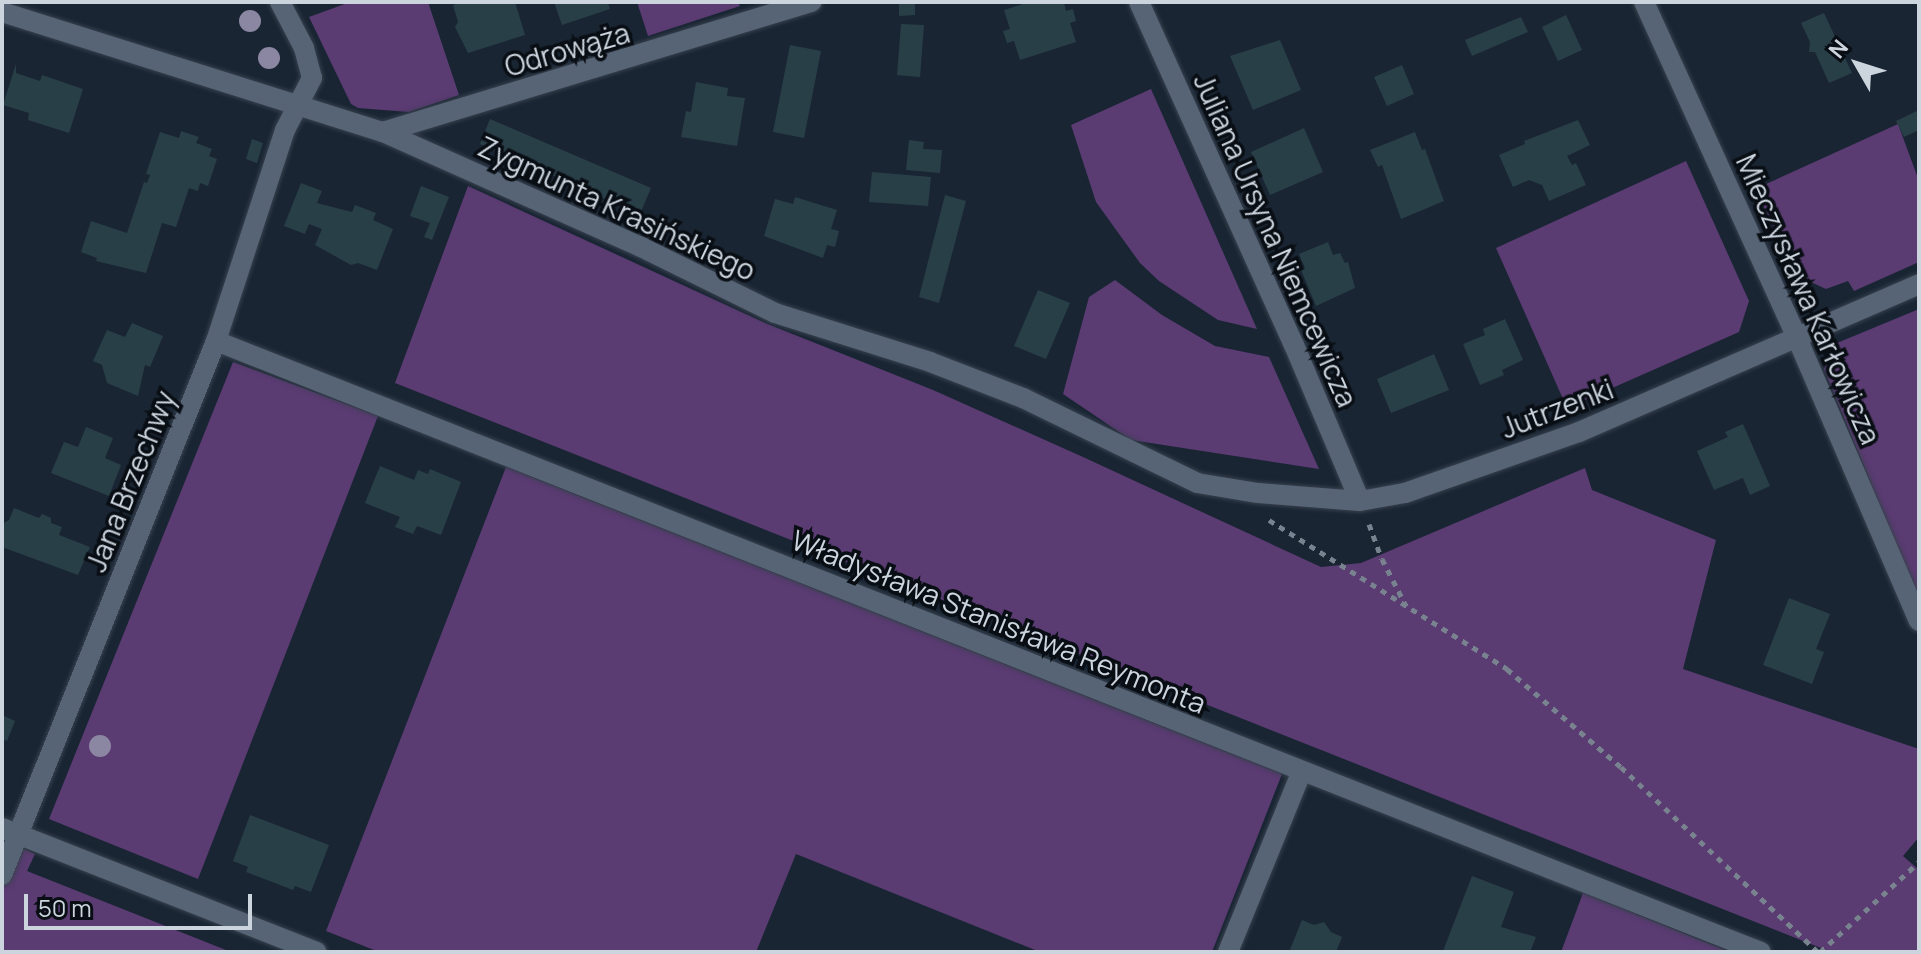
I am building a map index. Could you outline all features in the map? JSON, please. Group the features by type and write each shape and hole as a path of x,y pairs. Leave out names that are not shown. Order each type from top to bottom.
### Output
{"street":[{"name":"Jana Brzechwy","path":"2,875 10,831 216,341 285,130 312,78 311,65 280,2"},
{"name":"Odrowąża","path":"383,132 812,2"},
{"name":"Juliana Ursyna Niemcewicza","path":"1139,2 1360,501"},
{"name":"Mieczysława Karłowicza","path":"1644,2 1797,338 1919,621"},
{"name":"Zygmunta Krasińskiego","path":"2,12 383,132 641,247 775,313 930,362 1023,398 1197,483"},
{"name":"Jutrzenki","path":"1197,483 1258,493 1360,501 1405,493 1579,432 1919,284"},
{"name":"Władysława Stanisława Reymonta","path":"216,341 1301,773 1455,829 1761,952"},
{"path":"1228,952 1301,773"},
{"path":"10,831 316,952"}],"path":[{"path":"1360,501 1382,559 1408,610"},
{"path":"1264,517 1378,587 1408,610 1507,669 1621,767 1819,952 1919,862"}],"shaded area":[{"path":"350,2 428,2 459,95 409,112 358,108 351,104 309,17"},
{"path":"637,2 738,2 740,6 648,36"},
{"path":"1151,89 1257,329 1218,320 1159,281 1140,263 1096,202 1071,125"},
{"path":"1898,124 1919,181 1919,262 1854,291 1848,281 1826,289 1798,276 1755,189"},
{"path":"1686,161 1749,301 1739,332 1567,408 1496,248"},
{"path":"468,186 765,323 933,390 1321,567 1361,563 1585,468 1592,490 1716,540 1683,669 1919,749 1919,837 1903,856 1919,870 1919,952 1831,952 395,383"},
{"path":"1115,280 1162,315 1215,346 1269,357 1319,469 1131,440 1063,394 1089,297"},
{"path":"1919,309 1919,600 1824,369 1837,343"},
{"path":"233,362 378,416 198,879 49,819"},
{"path":"506,467 1282,774 1212,952 1040,952 796,854 756,952 379,952 326,931"},
{"path":"2,839 35,854 27,871 231,952 2,952"},
{"path":"1583,893 1730,952 1561,952"}],"building":[{"path":"462,2 515,2 525,35 468,53 455,27 458,22 453,5"},
{"path":"554,2 608,2 610,9 562,25"},
{"path":"899,2 915,2 915,15 899,16"},
{"path":"1029,2 1064,2 1066,11 1073,9 1076,21 1070,23 1076,42 1020,60 1014,41 1007,43 1003,31 1010,29 1004,10"},
{"path":"1824,13 1852,73 1829,83 1815,52 1809,52 1810,42 1801,23"},
{"path":"1566,15 1582,50 1558,61 1542,27"},
{"path":"1521,17 1528,32 1472,56 1465,40"},
{"path":"901,24 924,25 920,77 897,75"},
{"path":"1280,40 1301,90 1253,110 1230,56"},
{"path":"790,45 821,51 804,138 773,132"},
{"path":"16,64 16,73 40,81 42,75 83,89 69,133 28,120 29,113 3,105"},
{"path":"1402,65 1414,94 1387,106 1374,77"},
{"path":"696,82 728,88 727,96 745,98 737,146 681,137 686,111 691,112"},
{"path":"1919,110 1919,130 1904,137 1896,121"},
{"path":"490,119 651,188 640,214 480,144"},
{"path":"1578,120 1590,145 1567,156 1572,165 1576,163 1586,185 1549,201 1542,185 1529,180 1513,187 1499,155 1525,144 1524,141"},
{"path":"1304,128 1323,172 1270,195 1251,152"},
{"path":"181,131 199,137 196,143 212,149 209,156 217,159 208,186 200,183 198,191 189,188 176,227 162,223 146,273 96,261 97,258 81,252 91,221 127,233 144,182 147,183 150,175 146,174 160,132 179,138"},
{"path":"1415,132 1422,150 1425,149 1444,201 1401,219 1382,165 1378,167 1370,150"},
{"path":"252,139 263,143 257,163 246,159"},
{"path":"909,140 924,142 923,149 942,150 940,173 906,170"},
{"path":"872,172 931,177 928,206 869,202"},
{"path":"301,183 322,191 317,203 352,212 355,205 376,213 373,220 393,229 377,270 358,263 351,265 315,245 322,229 309,224 305,234 284,226"},
{"path":"421,186 449,197 432,240 424,237 430,223 410,216"},
{"path":"945,195 966,201 939,303 919,297"},
{"path":"795,197 837,210 831,229 839,231 835,247 827,245 823,258 764,236 775,199 793,204"},
{"path":"1328,242 1333,255 1340,253 1345,263 1348,262 1355,288 1316,306 1301,270 1305,268 1299,254"},
{"path":"1038,290 1070,303 1046,359 1014,346"},
{"path":"1505,319 1523,360 1502,370 1504,375 1480,385 1463,344 1485,335 1483,329"},
{"path":"132,323 163,336 150,367 145,365 138,396 107,383 102,365 93,361 107,330 125,337"},
{"path":"1434,354 1449,390 1391,413 1377,379"},
{"path":"1743,424 1770,486 1750,495 1743,478 1714,490 1697,451 1728,437 1725,432"},
{"path":"86,427 113,438 105,458 121,465 109,496 51,473 64,442 78,447"},
{"path":"380,466 414,480 418,470 428,474 430,469 461,482 441,535 417,526 413,534 395,527 400,517 365,503"},
{"path":"14,508 39,518 42,514 51,518 51,523 62,527 59,535 90,547 78,575 2,547 2,524 9,520"},
{"path":"1789,598 1830,614 1816,649 1824,652 1812,684 1763,665"},
{"path":"2,715 15,721 7,741 2,739"},
{"path":"250,815 329,845 311,892 295,886 293,890 246,872 248,867 233,861"},
{"path":"1472,876 1514,892 1501,927 1536,937 1530,952 1443,951"},
{"path":"1302,920 1314,925 1324,922 1331,932 1342,937 1336,952 1289,952"}]}
